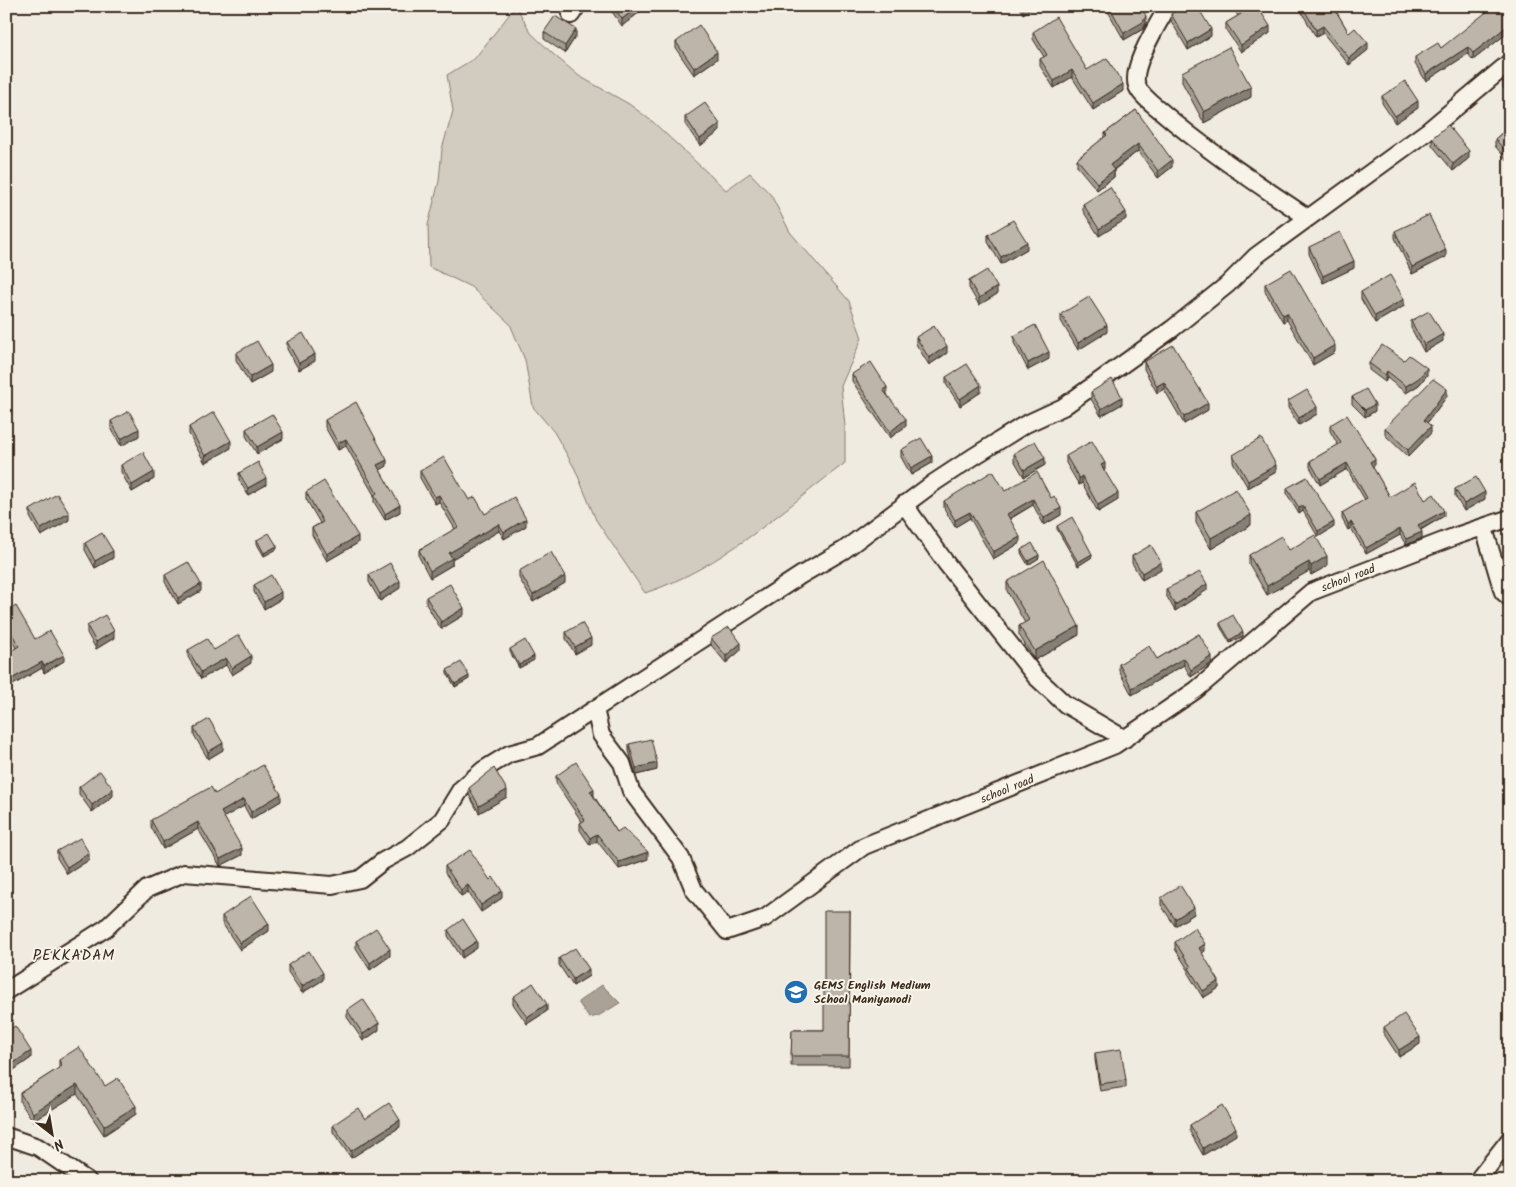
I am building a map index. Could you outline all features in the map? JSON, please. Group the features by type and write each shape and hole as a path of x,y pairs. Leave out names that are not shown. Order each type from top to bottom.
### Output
{"street":[{"path":"1168,6 1143,52 1137,71 1136,86 1157,108 1218,157 1308,218"},
{"path":"6,991 106,928 147,889 184,873 332,885 360,879 383,861 407,848 442,820 461,790 483,770 509,754 538,746 801,575 844,550 904,504 1024,425 1063,408 1172,329 1227,284 1256,256 1429,130 1510,62"},
{"path":"904,504 946,563 1036,677 1065,704 1125,738"},
{"name":"school road","path":"595,709 601,735 622,763 631,791 681,858 694,890 727,930 765,918 864,846 1115,745 1196,690 1311,592 1456,536 1510,518"},
{"path":"1484,528 1503,592 1510,598"},
{"path":"6,1136 38,1147 88,1181"},
{"path":"1477,1181 1510,1140"}],"shaded area":[{"path":"516,6 531,33 553,54 579,76 629,104 653,122 726,190 750,173 771,195 790,232 849,301 862,338 841,386 845,426 845,463 774,519 725,554 700,569 645,593 596,520 575,469 554,432 533,407 525,360 510,324 471,287 429,267 428,225 439,181 442,149 453,111 447,75 475,58"},
{"path":"602,985 620,1003 598,1016 589,1018 578,1002"}],"building":[{"path":"613,6 639,6 622,19"},
{"path":"1109,6 1141,6 1146,16 1143,22 1124,33"},
{"path":"1182,6 1197,6 1211,29 1188,43 1171,14"},
{"path":"1236,6 1257,6 1270,26 1241,45 1226,23 1241,14"},
{"path":"1302,6 1333,6 1349,33 1355,28 1368,43 1349,58 1323,26 1316,30"},
{"path":"1494,6 1510,6 1510,24 1473,53 1468,47 1426,74 1415,57 1438,43 1441,48"},
{"path":"555,16 576,29 565,46 544,32"},
{"path":"1056,17 1087,70 1107,58 1123,84 1093,103 1072,70 1054,81 1040,59 1047,55 1033,32"},
{"path":"699,25 717,52 694,68 676,42"},
{"path":"1229,47 1251,87 1204,112 1182,72"},
{"path":"1510,73 1510,87 1503,81"},
{"path":"1405,81 1418,101 1395,116 1382,96"},
{"path":"705,103 720,124 700,139 685,117"},
{"path":"1136,110 1172,160 1158,171 1138,144 1110,165 1114,170 1097,183 1077,159 1107,135 1105,133"},
{"path":"1448,125 1469,151 1453,164 1432,138"},
{"path":"1510,126 1510,152 1508,154 1495,139"},
{"path":"1110,187 1126,212 1099,229 1083,204"},
{"path":"1429,215 1446,250 1412,267 1395,231"},
{"path":"1013,220 1027,242 1001,257 988,235"},
{"path":"1340,232 1354,261 1323,276 1309,247"},
{"path":"1291,269 1335,345 1313,358 1287,313 1283,315 1265,284"},
{"path":"987,270 997,287 979,298 969,281"},
{"path":"1390,275 1404,299 1375,316 1361,292"},
{"path":"1089,297 1107,325 1078,343 1061,314"},
{"path":"1429,311 1443,334 1424,345 1411,321"},
{"path":"1035,325 1049,352 1028,363 1014,336"},
{"path":"934,326 947,346 929,358 916,337"},
{"path":"303,333 315,354 299,363 287,342"},
{"path":"257,341 271,365 250,377 236,353"},
{"path":"1173,345 1208,403 1184,417 1164,382 1157,386 1144,362"},
{"path":"1382,345 1404,360 1409,355 1427,368 1419,378 1406,386 1387,371 1385,375 1369,363"},
{"path":"871,362 887,387 883,390 906,419 890,432 852,374"},
{"path":"967,364 981,385 960,399 946,377"},
{"path":"1112,379 1122,397 1101,409 1091,392"},
{"path":"1433,379 1447,389 1424,420 1431,426 1408,450 1385,428"},
{"path":"1366,389 1375,404 1365,410 1352,397"},
{"path":"1307,390 1317,407 1299,418 1288,401"},
{"path":"356,402 387,460 377,465 400,505 385,514 374,495 377,493 346,439 338,443 325,420"},
{"path":"129,411 139,429 121,439 111,421"},
{"path":"214,412 231,441 205,456 189,427"},
{"path":"272,414 283,432 257,447 246,429"},
{"path":"1347,415 1375,459 1370,462 1390,497 1415,482 1425,500 1434,494 1444,511 1418,525 1422,532 1406,539 1400,529 1366,548 1351,522 1348,524 1342,513 1367,498 1347,463 1320,479 1310,461 1341,443 1330,425"},
{"path":"921,438 932,456 911,468 901,450"},
{"path":"1261,438 1276,465 1248,481 1233,455"},
{"path":"1035,441 1045,458 1024,470 1014,453"},
{"path":"1092,441 1105,463 1101,465 1118,493 1098,505 1082,476 1079,478 1066,456"},
{"path":"143,452 154,472 132,485 121,465"},
{"path":"444,457 469,500 475,497 485,514 514,497 526,519 504,532 499,524 449,553 452,558 430,571 419,550 458,527 439,495 435,497 420,471"},
{"path":"258,462 266,478 248,488 239,473"},
{"path":"993,471 1005,491 1037,472 1051,498 1054,496 1061,508 1044,518 1033,499 1007,514 1020,537 993,552 970,512 955,520 944,501"},
{"path":"1307,477 1334,522 1318,531 1303,506 1299,508 1287,488"},
{"path":"1476,477 1485,492 1464,504 1455,489"},
{"path":"324,481 358,536 327,554 312,528 323,522 306,492"},
{"path":"1236,489 1251,515 1211,538 1196,512"},
{"path":"57,494 69,513 41,529 30,510"},
{"path":"1072,517 1092,554 1078,562 1057,526"},
{"path":"102,533 113,551 95,561 85,543"},
{"path":"269,533 277,546 264,553 257,540"},
{"path":"1315,535 1327,556 1311,566 1309,562 1267,586 1249,555 1281,536 1289,550"},
{"path":"1032,543 1039,555 1028,561 1021,550"},
{"path":"1151,545 1161,562 1142,573 1132,556"},
{"path":"551,552 565,576 533,595 519,571"},
{"path":"1044,560 1079,626 1035,651 1019,626 1029,620 1007,582"},
{"path":"188,562 201,584 178,598 165,575"},
{"path":"390,563 400,581 380,594 369,575"},
{"path":"1200,572 1207,584 1175,605 1166,589"},
{"path":"271,575 281,592 264,602 254,585"},
{"path":"450,584 464,608 441,622 426,597"},
{"path":"16,606 35,639 50,631 64,655 44,666 42,662 6,682 6,654 19,646 6,624 6,611"},
{"path":"105,615 114,631 96,642 87,626"},
{"path":"1233,615 1243,632 1230,640 1220,623"},
{"path":"582,623 591,638 575,647 566,632"},
{"path":"729,627 741,643 726,656 711,638"},
{"path":"1199,634 1212,656 1191,670 1184,658 1132,688 1119,664 1149,646 1157,659"},
{"path":"239,635 251,656 232,668 226,658 201,672 188,650 207,639 214,650"},
{"path":"525,640 534,656 519,665 510,649"},
{"path":"461,662 469,676 455,684 447,670"},
{"path":"209,719 223,743 208,752 194,728"},
{"path":"651,739 657,763 636,768 629,744"},
{"path":"576,762 594,789 590,791 617,832 623,828 648,852 619,862 597,834 590,838 580,823 585,820 556,776"},
{"path":"263,765 281,794 251,812 244,799 221,812 242,848 220,859 198,822 163,842 151,820 211,787 215,794"},
{"path":"494,768 507,790 479,806 469,788"},
{"path":"100,771 113,789 92,805 79,787"},
{"path":"80,838 89,853 67,867 57,851"},
{"path":"470,850 490,880 493,877 502,891 481,905 468,885 461,890 445,866"},
{"path":"1180,885 1194,907 1175,919 1161,898"},
{"path":"251,896 269,924 240,943 222,916"},
{"name":"GEMS English Medium School Maniyanodi","path":"824,911 850,911 849,1056 791,1056 792,1030 824,1030"},
{"path":"463,919 477,941 462,951 448,930"},
{"path":"376,928 390,949 370,963 356,941"},
{"path":"1195,928 1205,944 1199,948 1219,981 1203,991 1175,942"},
{"path":"575,948 589,969 573,979 559,958"},
{"path":"309,951 323,973 302,986 288,965"},
{"path":"533,983 547,1004 527,1017 513,997"},
{"path":"363,999 379,1023 363,1034 347,1010"},
{"path":"1404,1014 1420,1037 1399,1050 1384,1027"},
{"path":"15,1026 31,1051 8,1067 6,1065 6,1032"},
{"path":"79,1047 105,1086 118,1078 136,1106 104,1126 77,1085 33,1113 20,1093 62,1066 59,1060"},
{"path":"1121,1049 1126,1080 1100,1084 1095,1053"},
{"path":"389,1103 400,1120 351,1151 333,1125 358,1108 365,1119"},
{"path":"1222,1105 1236,1128 1203,1148 1190,1125"}],"place":[{"name":"GEMS English Medium School Maniyanodi","path":"796,992"}],"district":[{"name":"PEKKADAM","path":"74,955"}]}
